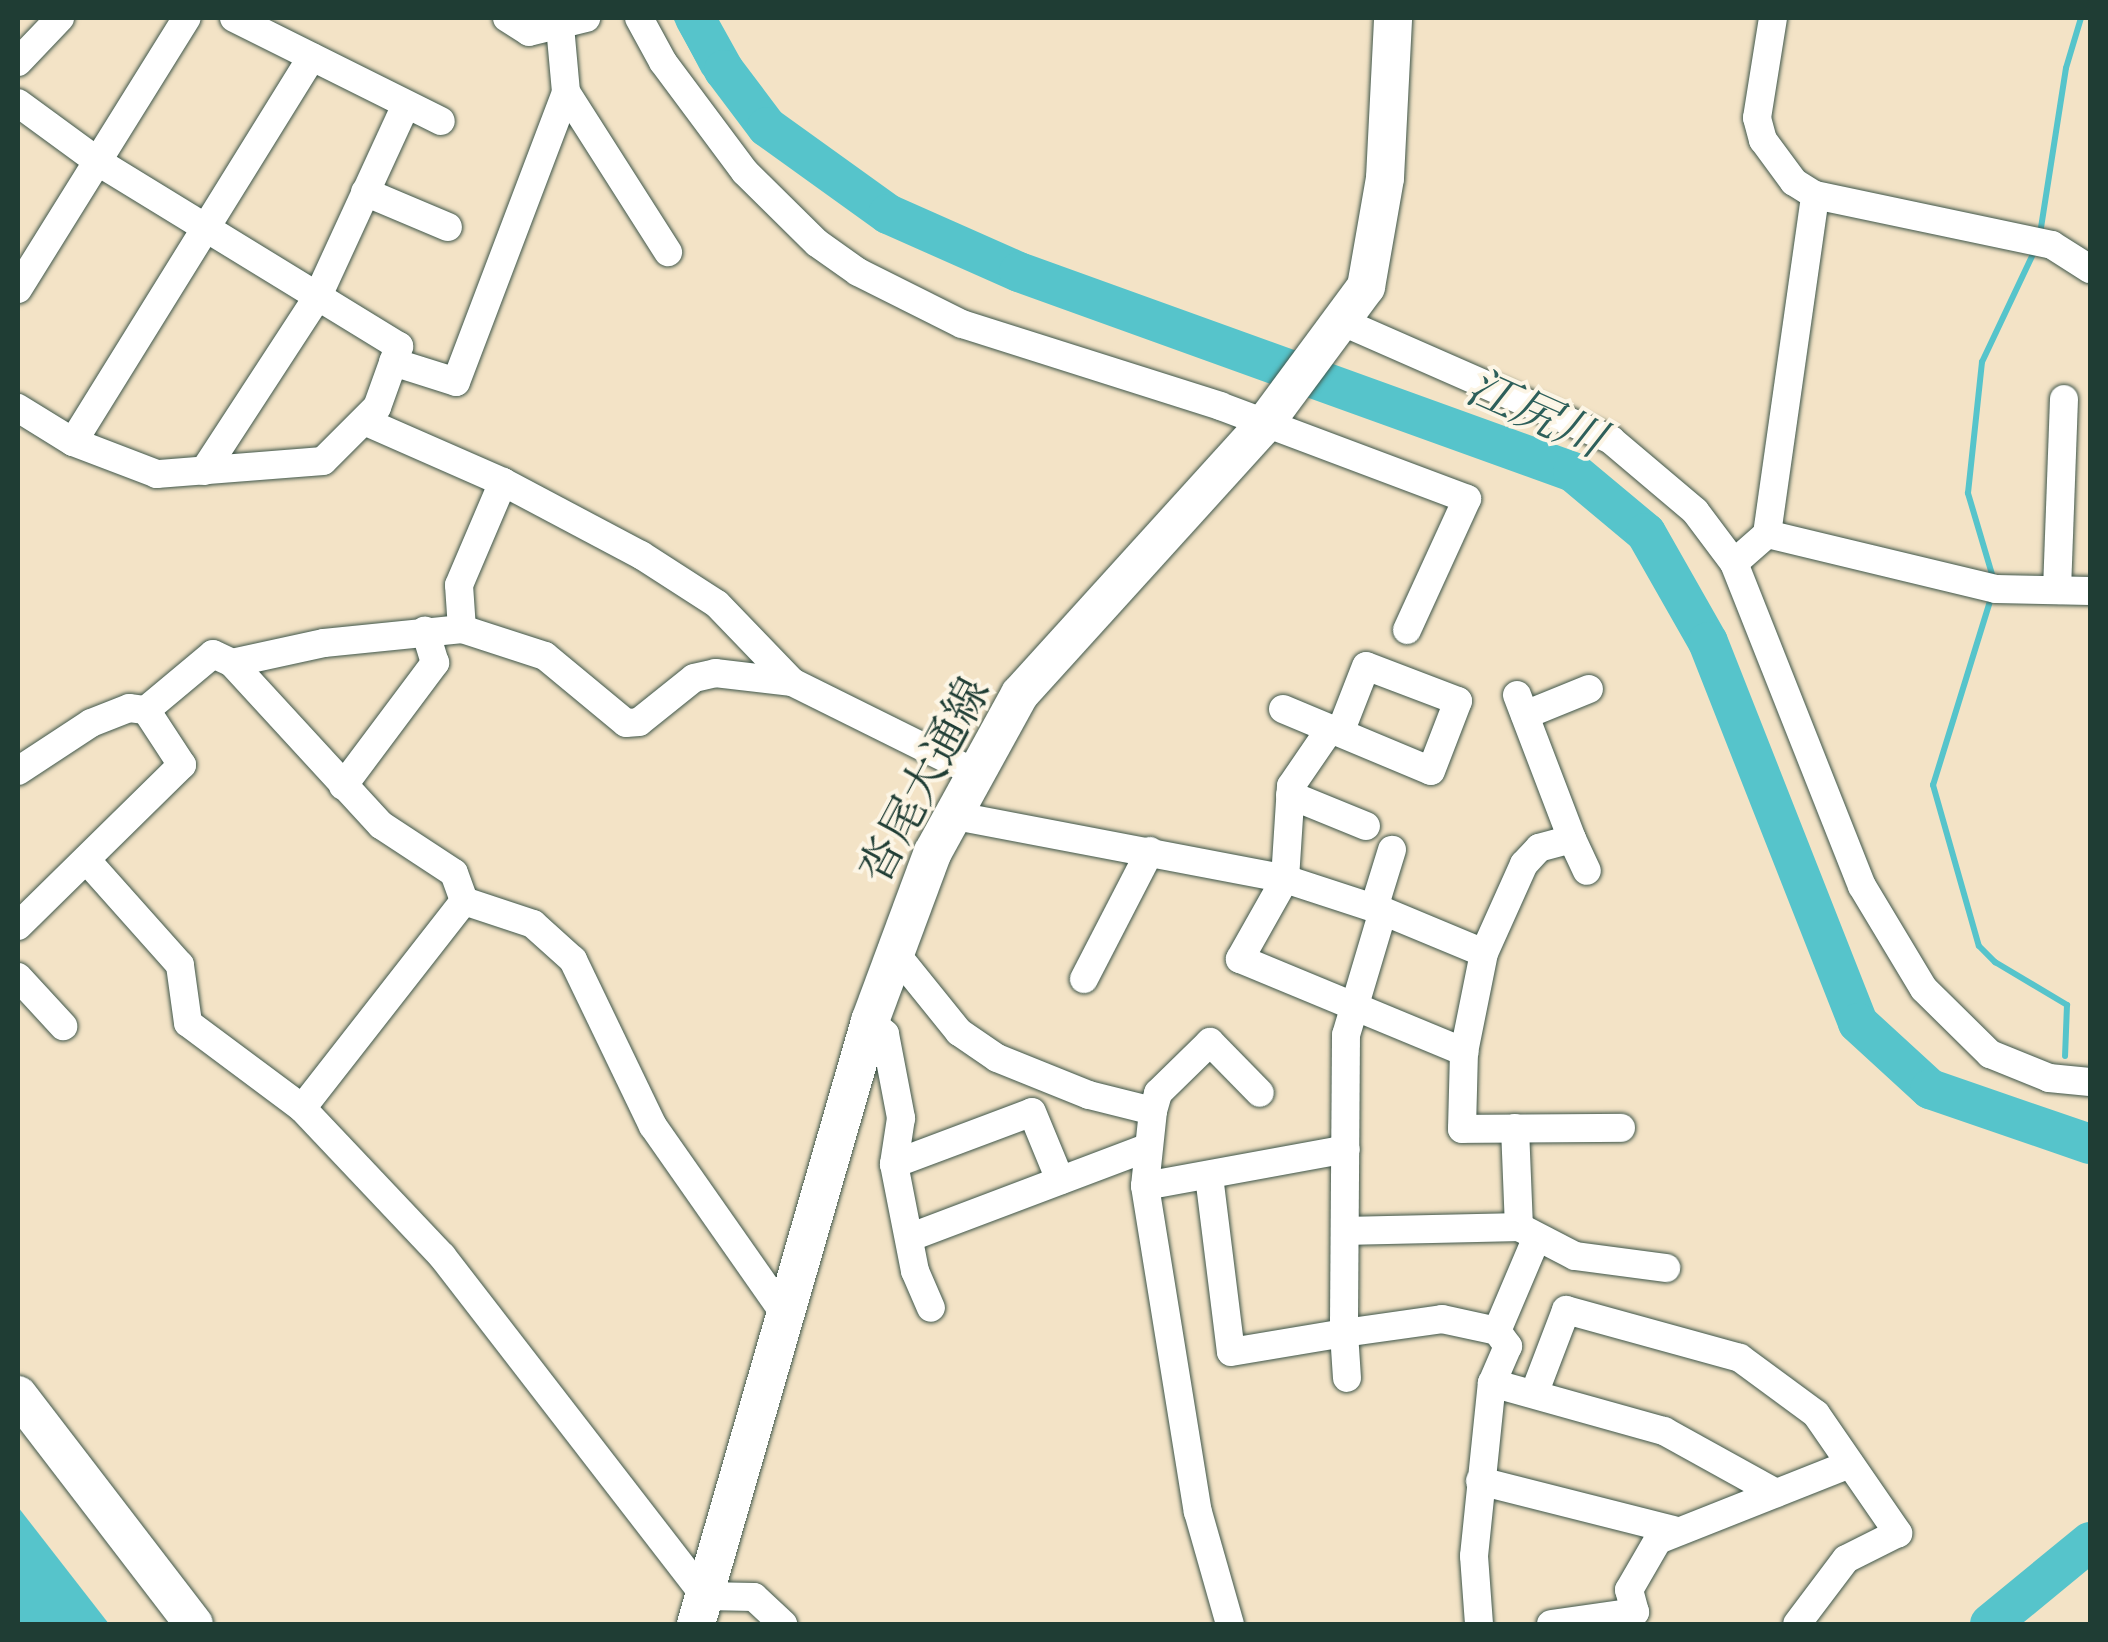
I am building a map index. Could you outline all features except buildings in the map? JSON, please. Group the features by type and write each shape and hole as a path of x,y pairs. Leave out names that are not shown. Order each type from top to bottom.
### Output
{"main road":[{"name":"沓尾大通線","path":"701,1610 892,949 973,772 1053,654 1263,426 1344,323 1374,258 1393,18"},
{"path":"18,1395 194,1624"}],"street":[{"path":"18,62 60,18"},
{"path":"18,289 187,18"},
{"path":"234,18 441,122"},
{"path":"394,362 456,382 566,92 573,22 530,32 507,18"},
{"path":"639,18 663,62 744,172 816,243 858,272 962,324 1467,499 1407,630"},
{"path":"1773,18 1758,118 1776,161 1814,195 2019,236 2052,246 2090,269"},
{"path":"73,442 210,230 312,57"},
{"path":"566,92 668,252"},
{"path":"18,104 100,163 398,346 378,407 323,460 157,474 73,442 18,408"},
{"path":"204,471 318,296 406,105"},
{"path":"365,192 448,227"},
{"path":"1734,563 1767,534 1814,195"},
{"path":"1344,323 1438,370 1611,440 1695,511 1734,563 1862,886 1913,973 1950,1020 1990,1054 2033,1074 2090,1082"},
{"path":"2057,590 2064,399"},
{"path":"364,421 503,482 641,555 716,604 792,682 973,772"},
{"path":"462,630 459,585 503,482"},
{"path":"1767,534 1996,589 2090,591"},
{"path":"232,663 424,630 462,630 544,656 626,723 639,722 694,678 715,673 792,682"},
{"path":"342,786 435,662 424,630"},
{"path":"18,772 91,723 129,708 146,710 214,654 232,663 380,825 454,872 464,902"},
{"path":"1587,871 1521,705 1589,689"},
{"path":"1283,709 1336,729 1290,795 1286,879 1240,959 1464,1052"},
{"path":"18,926 90,863 182,765 146,710"},
{"path":"1290,795 1366,826"},
{"path":"952,815 1286,879 1484,952"},
{"path":"1572,839 1539,848 1524,864 1484,952 1464,1052 1462,1128 1621,1128"},
{"path":"1346,1378 1346,1149 1351,1004 1392,850"},
{"path":"1084,980 1150,851"},
{"path":"90,863 180,965 188,1023 302,1108 442,1256 701,1610 754,1597 783,1624"},
{"path":"302,1108 464,902"},
{"path":"464,902 533,924 573,960 653,1126 786,1316"},
{"path":"892,949 959,1032 996,1058 1088,1095 1153,1110"},
{"path":"18,977 63,1026"},
{"path":"870,1020 885,1034 901,1118 894,1164 915,1271 932,1308"},
{"path":"1230,1624 1198,1512 1145,1186 1147,1148 1158,1093 1210,1042 1260,1093"},
{"path":"894,1164 1032,1112 1060,1180"},
{"path":"1497,1331 1527,1233 1515,1128"},
{"path":"911,1237 1147,1148"},
{"path":"1145,1186 1346,1149"},
{"path":"1209,1176 1231,1352 1442,1319 1497,1331 1508,1346 1492,1383 1480,1481 1478,1624"},
{"path":"1346,1231 1527,1233 1575,1256 1666,1268"},
{"path":"1534,1394 1566,1310 1740,1358 1816,1414 1898,1533 1846,1559 1797,1624"},
{"path":"1492,1383 1664,1431 1776,1492"},
{"path":"1551,1624 1635,1612 1629,1590 1658,1540 1673,1530 1850,1464"},
{"path":"1480,1481 1673,1530"}],"water":[{"path":"673,18 707,18 753,129 702,73"},
{"path":"18,1507 109,1624 18,1624"}],"waterway":[{"name":"江尻川","path":"695,18 724,70 767,127 888,214 1019,272 1573,472 1646,533 1708,642 1858,1023 1930,1089 2090,1144"},
{"path":"2040,234 2066,68 2081,18"},
{"path":"1994,581 1968,493 1982,362 2035,250"},
{"path":"1991,598 1933,785 1979,946 1995,962 2067,1005 2065,1056"},
{"name":"江尻川","path":"1990,1624 2090,1542"}]}
